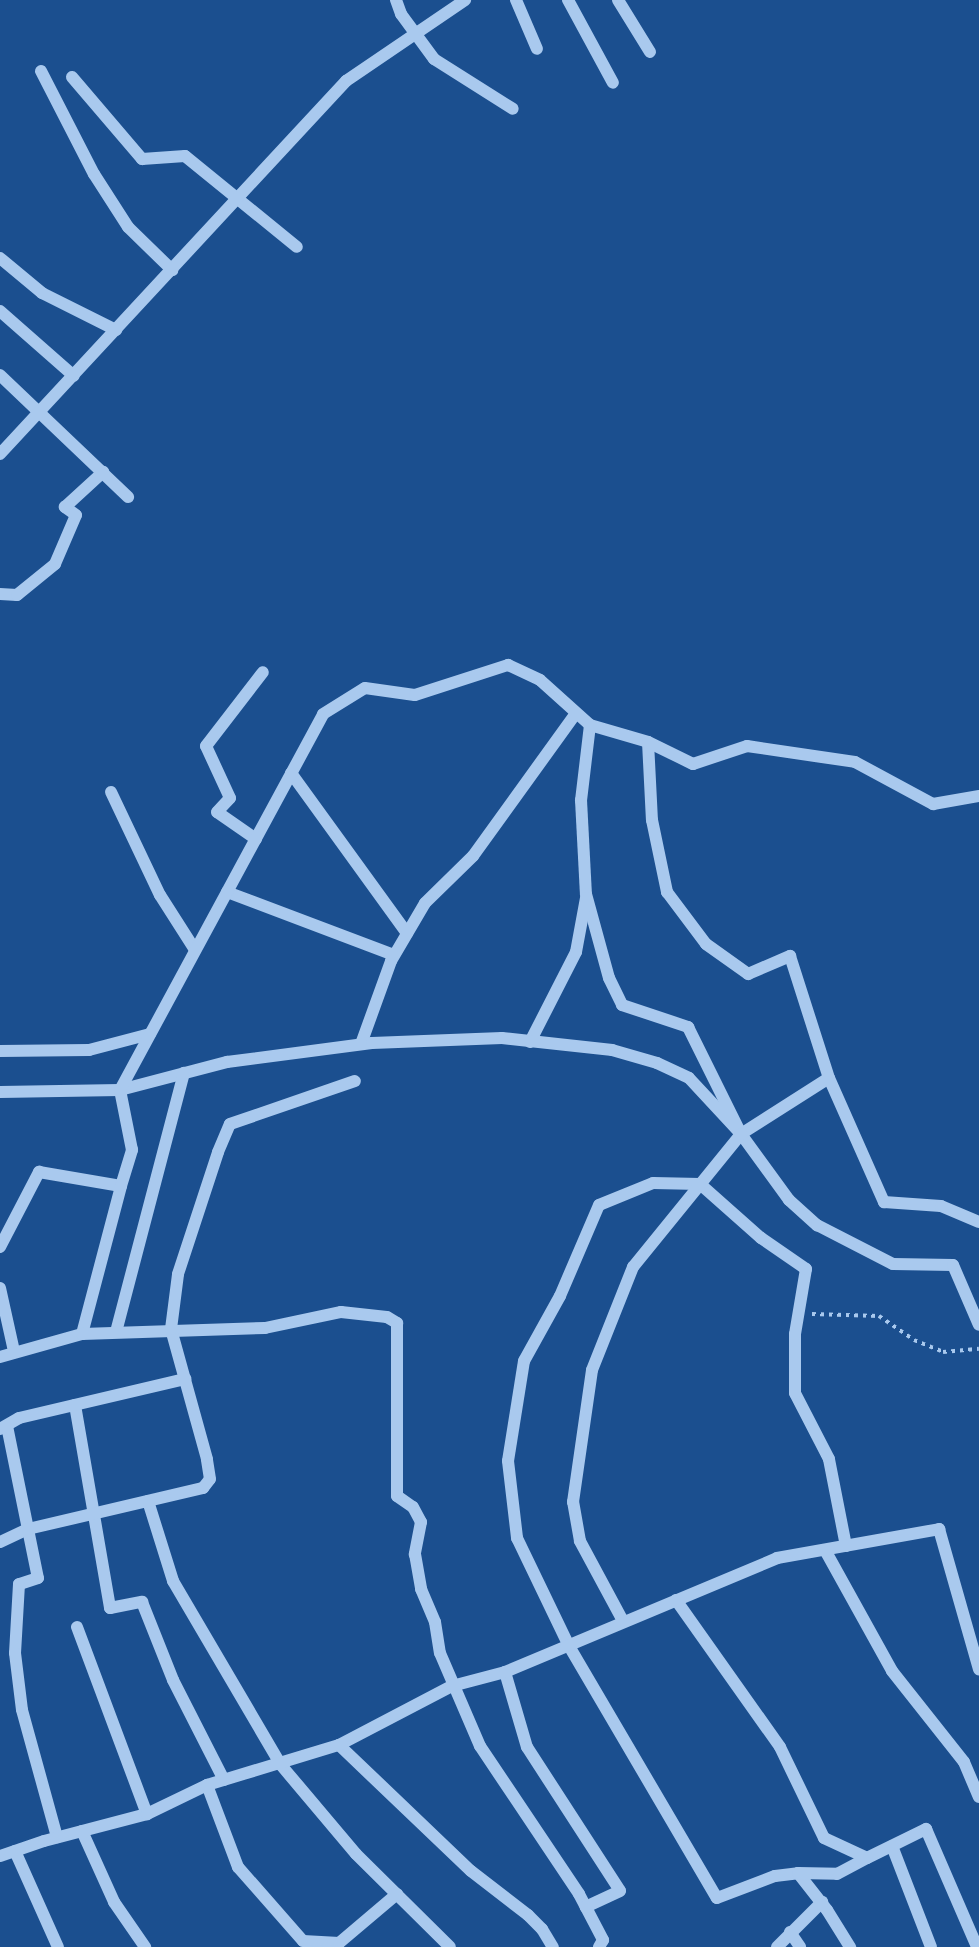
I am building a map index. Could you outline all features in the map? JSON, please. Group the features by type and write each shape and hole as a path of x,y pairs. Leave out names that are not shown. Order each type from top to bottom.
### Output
{"street":[{"path":"396,0 413,33 434,59 513,109"},
{"path":"0,454 239,199 346,80 465,0"},
{"path":"516,0 537,49"},
{"path":"568,0 613,83"},
{"path":"618,0 650,52"},
{"path":"41,71 94,174 128,227 172,270"},
{"path":"72,77 142,159 185,156 297,247"},
{"path":"0,258 42,293 116,330"},
{"path":"0,312 74,376"},
{"path":"0,375 128,497"},
{"path":"0,594 17,595 55,564 76,515 65,507 103,472"},
{"path":"82,1334 132,1150 120,1090 323,714 365,688 415,695 508,665 541,680 590,725 648,742 693,764 747,746 855,762 933,804 979,796"},
{"path":"256,839 217,812 230,798 206,746 263,672"},
{"path":"361,1044 394,955 425,903 473,856 576,713"},
{"path":"590,725 581,800 586,894 609,978 622,1005 688,1027 741,1134"},
{"path":"648,742 652,820 667,892 706,944 748,974 790,956 829,1077 884,1202 941,1206 979,1222"},
{"path":"291,773 407,933"},
{"path":"111,792 160,895 195,950"},
{"path":"227,892 394,955"},
{"path":"530,1042 576,952 586,894"},
{"path":"0,1051 89,1050 150,1034"},
{"path":"0,1092 120,1090 227,1062 361,1044 502,1038 612,1050 657,1063 689,1078 741,1134 789,1200 817,1225 893,1264 953,1265 979,1325"},
{"path":"116,1332 184,1073"},
{"path":"623,1621 580,1541 573,1502 592,1370 633,1267 700,1184 741,1134 829,1077"},
{"path":"0,1542 28,1529 204,1488 210,1479 171,1329 178,1274 230,1124 355,1081"},
{"path":"0,1247 40,1172 121,1186"},
{"path":"846,1546 829,1459 795,1393 795,1334 806,1269 761,1238 700,1184 653,1183 599,1205 560,1296 524,1362 508,1461 517,1538 569,1646 717,1898 775,1876 798,1873 837,1874 926,1829 976,1947"},
{"path":"0,1288 14,1351"},
{"path":"0,1357 82,1334 265,1328 341,1312 387,1317 397,1323 397,1496 413,1507 421,1522 415,1554 421,1589 435,1622 440,1653 480,1746 586,1907 601,1946"},
{"path":"57,1837 22,1710 15,1653 19,1584 38,1578 3,1427 19,1419 185,1379"},
{"path":"75,1405 110,1608 142,1602 173,1680 224,1780"},
{"path":"148,1501 173,1581 281,1765 356,1854 450,1947"},
{"path":"0,1856 57,1837 147,1814 207,1785 281,1765 339,1745 452,1686 505,1672 777,1558 939,1529 979,1669"},
{"path":"825,1550 892,1671 964,1762 979,1797"},
{"path":"676,1600 780,1746 824,1838 867,1858"},
{"path":"77,1627 147,1814"},
{"path":"505,1672 527,1747 620,1891 586,1907"},
{"path":"339,1745 471,1871 528,1915 542,1929 553,1947"},
{"path":"207,1785 239,1867 301,1944 339,1942 397,1894"},
{"path":"82,1831 114,1902 145,1947"},
{"path":"891,1846 931,1947"},
{"path":"15,1851 58,1947"},
{"path":"798,1873 821,1902 850,1947"},
{"path":"777,1947 821,1902"},
{"path":"790,1932 800,1947"}],"path":[{"path":"799,1313 878,1317 914,1340 943,1352 979,1349"}]}
